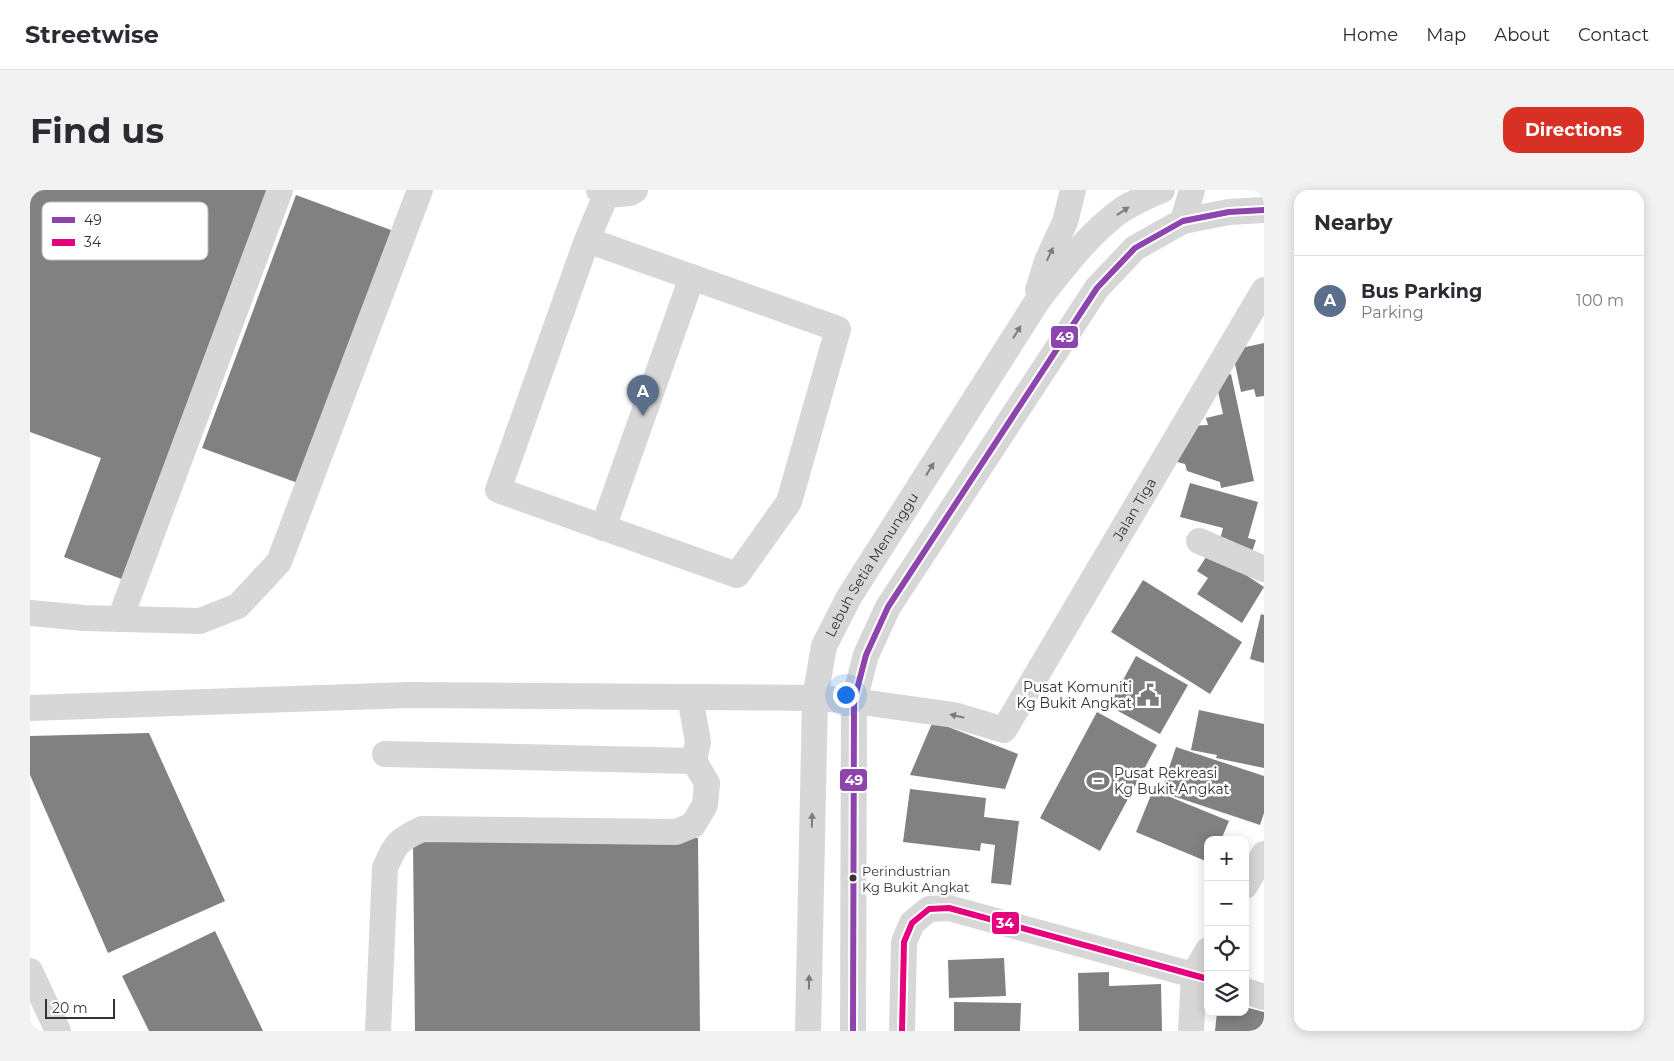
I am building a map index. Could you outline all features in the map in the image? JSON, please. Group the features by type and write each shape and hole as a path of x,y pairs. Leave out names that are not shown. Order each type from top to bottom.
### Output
{"street":[{"path":"120,619 280,190"},
{"path":"30,613 84,618 200,621 238,606 280,562 420,190"},
{"path":"587,240 838,329 789,502 737,575 498,490 587,240 602,192 630,193 635,190"},
{"path":"1038,300 1041,277 1046,261 1065,222 1073,190"},
{"name":"Lebuh Setia Menunggu","path":"808,1031 815,698 824,646 849,597 1038,300 1064,266 1092,235 1124,209 1162,190"},
{"path":"1183,221 1192,196 1192,190"},
{"path":"853,1031 854,701 866,655 888,607 1097,288 1135,248 1183,221 1229,212 1264,210"},
{"path":"603,528 692,277"},
{"name":"Jalan Tiga","path":"854,701 954,715 1004,730 1264,290"},
{"path":"1199,542 1264,569"},
{"path":"30,708 411,695 815,698 854,701"},
{"path":"378,1031 385,868 392,851 403,838 422,829 676,832 693,825 705,805 707,783 694,761 698,742 690,697"},
{"path":"385,754 694,761"},
{"path":"1248,881 1264,854"},
{"path":"902,1031 904,942 912,923 929,909 949,908 1201,977 1191,1031"},
{"path":"30,971 58,1031"},
{"path":"1249,992 1264,997"}],"building":[{"path":"30,190 268,190 124,580 64,557 101,458 30,432"},
{"path":"296,195 399,233 306,486 202,448"},
{"path":"1264,343 1264,396 1256,397 1254,389 1241,392 1232,350"},
{"path":"1231,374 1254,481 1221,488 1220,482 1187,471 1185,464 1177,462 1188,426 1208,425 1206,418 1223,414 1215,378"},
{"path":"1190,483 1258,502 1248,538 1256,540 1252,552 1219,543 1223,528 1180,517"},
{"path":"1210,551 1264,587 1242,623 1197,594 1208,578 1197,571"},
{"path":"1143,580 1242,642 1210,694 1111,632"},
{"path":"1261,614 1264,615 1264,663 1250,659"},
{"name":"Pusat Komuniti Kg Bukit Angkat","path":"1136,656 1188,685 1160,734 1109,706"},
{"path":"1199,710 1264,724 1264,768 1216,758 1217,755 1191,750"},
{"name":"Pusat Rekreasi Kg Bukit Angkat","path":"1097,712 1157,745 1100,851 1040,818"},
{"path":"933,721 1018,754 1005,789 910,775"},
{"path":"149,733 225,901 108,953 30,775 30,736"},
{"path":"1176,747 1264,776 1264,813 1260,825 1161,792"},
{"path":"910,789 986,798 984,817 1019,821 1011,885 991,883 995,845 981,843 980,851 903,842"},
{"path":"1153,790 1229,821 1223,836 1204,836 1204,860 1136,832"},
{"path":"698,838 700,1031 415,1031 413,841"},
{"path":"215,931 263,1031 149,1031 122,976"},
{"path":"1004,958 1006,996 949,998 948,960"},
{"path":"1109,972 1109,986 1161,984 1162,1031 1079,1031 1078,973"},
{"path":"954,1002 1021,1003 1020,1031 954,1031"},
{"path":"1249,1008 1264,1012 1264,1031 1215,1031 1217,1016 1249,1016"}],"transit line":[{"name":"49","path":"853,1031 854,701 866,655 888,607 1097,288 1135,248 1183,221 1229,212 1264,210"},
{"name":"34","path":"902,1031 904,942 912,923 929,909 949,908 1204,978"}],"place":[{"name":"Bus Parking","path":"643,416"},
{"name":"Pusat Komuniti Kg Bukit Angkat","path":"1148,695"},
{"name":"Pusat Rekreasi Kg Bukit Angkat","path":"1098,781"},
{"name":"Perindustrian Kg Bukit Angkat","path":"853,878"}]}
